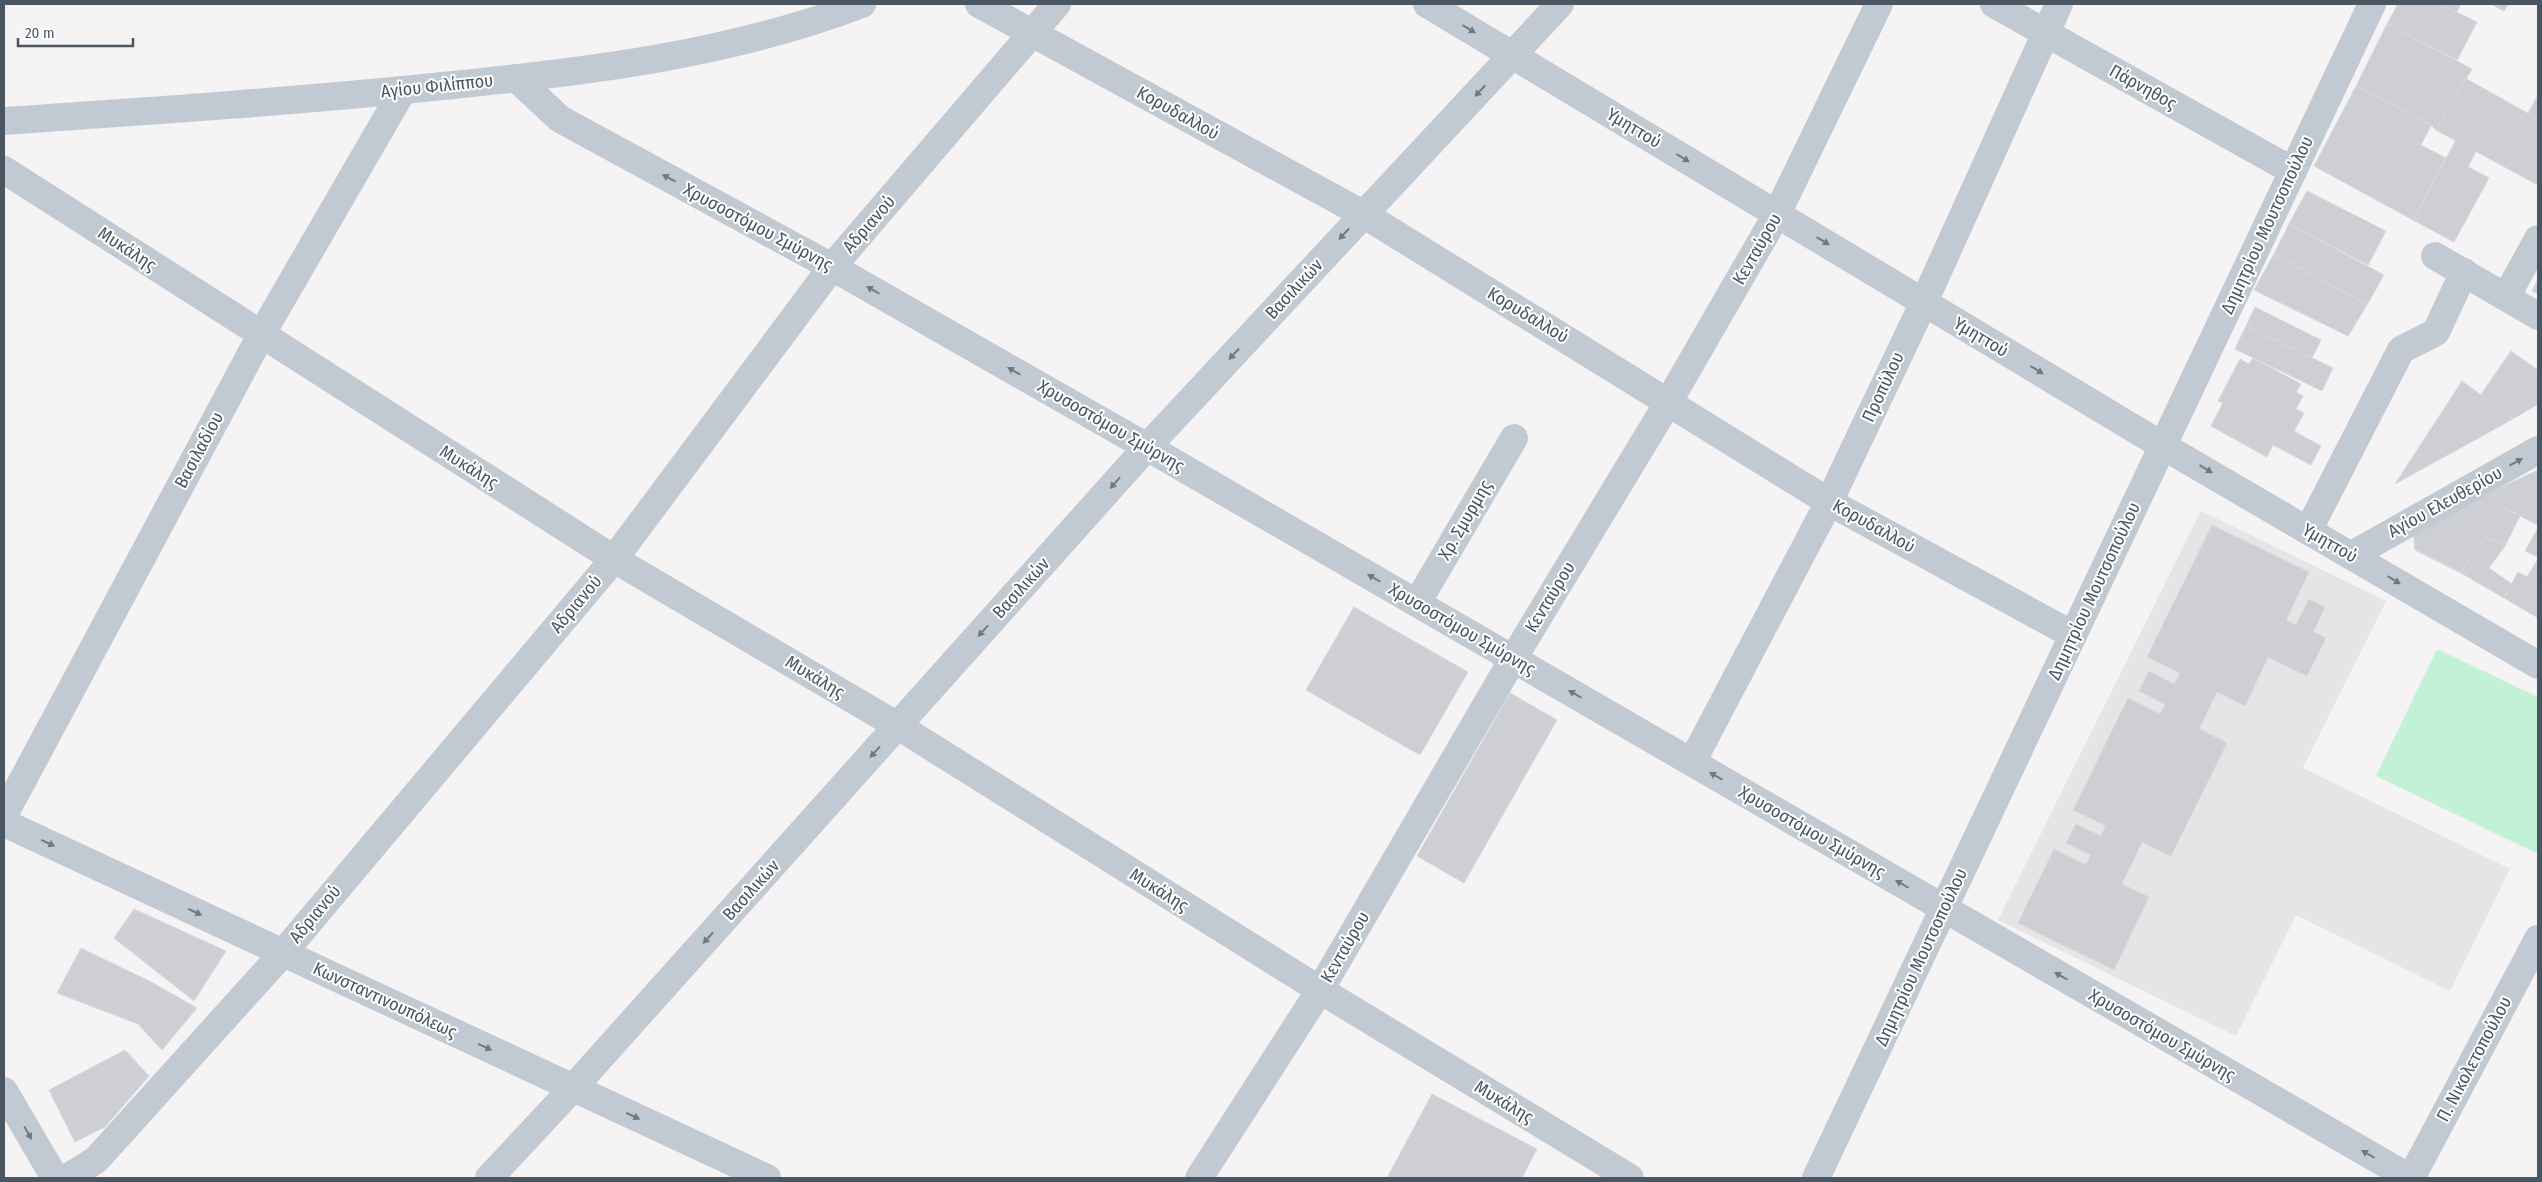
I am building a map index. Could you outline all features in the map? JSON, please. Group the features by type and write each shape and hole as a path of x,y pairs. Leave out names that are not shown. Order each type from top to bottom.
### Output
{"street":[{"name":"Αγίου Φιλίππου","path":"4,121 271,103 516,78 657,58 723,44 785,29 862,4"},
{"name":"Κορυδαλλού","path":"979,4 1363,214 1669,401 1829,502 2073,635"},
{"name":"Αδριανού","path":"67,1178 96,1160 283,952 614,559 832,267 1057,4"},
{"name":"Υμηττού","path":"1427,4 2163,446 2538,665"},
{"name":"Βασιλικών","path":"489,1178 573,1088 1147,447 1560,4"},
{"name":"Κενταύρου","path":"1199,1178 1320,990 1513,658 1669,401 1777,214 1879,4"},
{"name":"Πάρνηθος","path":"1994,4 2293,171"},
{"name":"Προπύλου","path":"1692,762 1829,502 1924,302 2059,4"},
{"name":"Δημητρίου Μουτσοπούλου","path":"1816,1178 2372,4"},
{"name":"Χρυσοστόμου Σμύρνης","path":"516,78 560,119 832,267 1147,447 2411,1178"},
{"name":"Βασιλαδίου","path":"4,815 261,335 403,90"},
{"name":"Μυκάλης","path":"4,170 614,559 898,726 1320,990 1630,1178"},
{"path":"2506,297 2538,239"},
{"path":"2435,256 2538,316"},
{"path":"2308,531 2401,350 2436,332 2464,272"},
{"name":"Χρ. Σμυρμης","path":"1417,603 1514,438"},
{"name":"Αγίου Ελευθερίου","path":"2352,555 2538,450"},
{"name":"Κωνσταντινουπόλεως","path":"4,822 767,1178"},
{"name":"Π. Νικολετοπούλου","path":"2411,1178 2531,970 2538,940"},
{"path":"4,1091 55,1178"}],"shaded area":[{"path":"2201,511 2386,601 2303,768 2510,869 2450,991 2296,915 2236,1036 1998,920"}],"green space":[{"path":"2437,649 2538,697 2538,854 2376,776"}],"building":[{"path":"2398,4 2440,4 2477,22 2457,60 2387,24"},
{"path":"2440,4 2461,4 2456,13"},
{"path":"2491,4 2509,4 2504,11"},
{"path":"2387,24 2472,69 2436,130 2431,125 2356,86"},
{"path":"2465,78 2538,119 2538,185 2436,130"},
{"path":"2356,86 2431,125 2421,145 2446,158 2413,220 2314,166"},
{"path":"2538,95 2538,119 2528,113"},
{"path":"2456,140 2476,151 2468,167 2489,178 2454,242 2413,220"},
{"path":"2307,191 2386,231 2368,265 2289,224"},
{"path":"2289,224 2384,275 2367,305 2274,254"},
{"path":"2274,254 2367,305 2348,336 2254,290"},
{"path":"2538,279 2538,294 2532,291"},
{"path":"2255,307 2321,340 2312,358 2246,326"},
{"path":"2246,326 2333,368 2322,391 2235,349"},
{"path":"2511,351 2538,370 2538,404 2513,419 2480,396"},
{"path":"2253,358 2301,384 2296,392 2303,396 2296,409 2304,413 2294,431 2321,446 2311,465 2273,445 2267,457 2211,426 2223,403 2218,401 2240,359 2249,364"},
{"path":"2462,381 2513,419 2395,484"},
{"path":"2538,470 2538,525 2500,506 2491,492"},
{"path":"2491,492 2500,506 2520,516 2505,546 2484,537 2461,573 2415,550 2413,529"},
{"path":"2212,525 2309,572 2286,620 2296,625 2309,599 2325,607 2313,632 2326,638 2307,676 2268,657 2245,706 2217,692 2199,729 2227,743 2171,856 2142,842 2122,884 2149,897 2114,970 2018,923 2054,849 2086,865 2091,855 2066,843 2076,824 2101,836 2106,826 2073,810 2128,698 2160,714 2165,704 2139,691 2149,671 2174,684 2180,673 2147,657"},
{"path":"2538,528 2538,557 2525,551"},
{"path":"2484,537 2505,546 2489,568 2512,584 2504,598 2461,573"},
{"path":"2538,559 2538,583 2527,577"},
{"path":"2518,572 2538,583 2538,618 2504,598"},
{"path":"1354,607 1468,672 1420,755 1306,690"},
{"path":"1510,693 1557,720 1464,883 1417,856"},
{"path":"134,909 226,951 194,1001 114,938"},
{"path":"81,948 153,983 197,1008 162,1050 138,1024 57,993"},
{"path":"125,1050 149,1076 105,1127 75,1142 49,1090"},
{"path":"1432,1094 1537,1149 1522,1178 1387,1178"}]}
